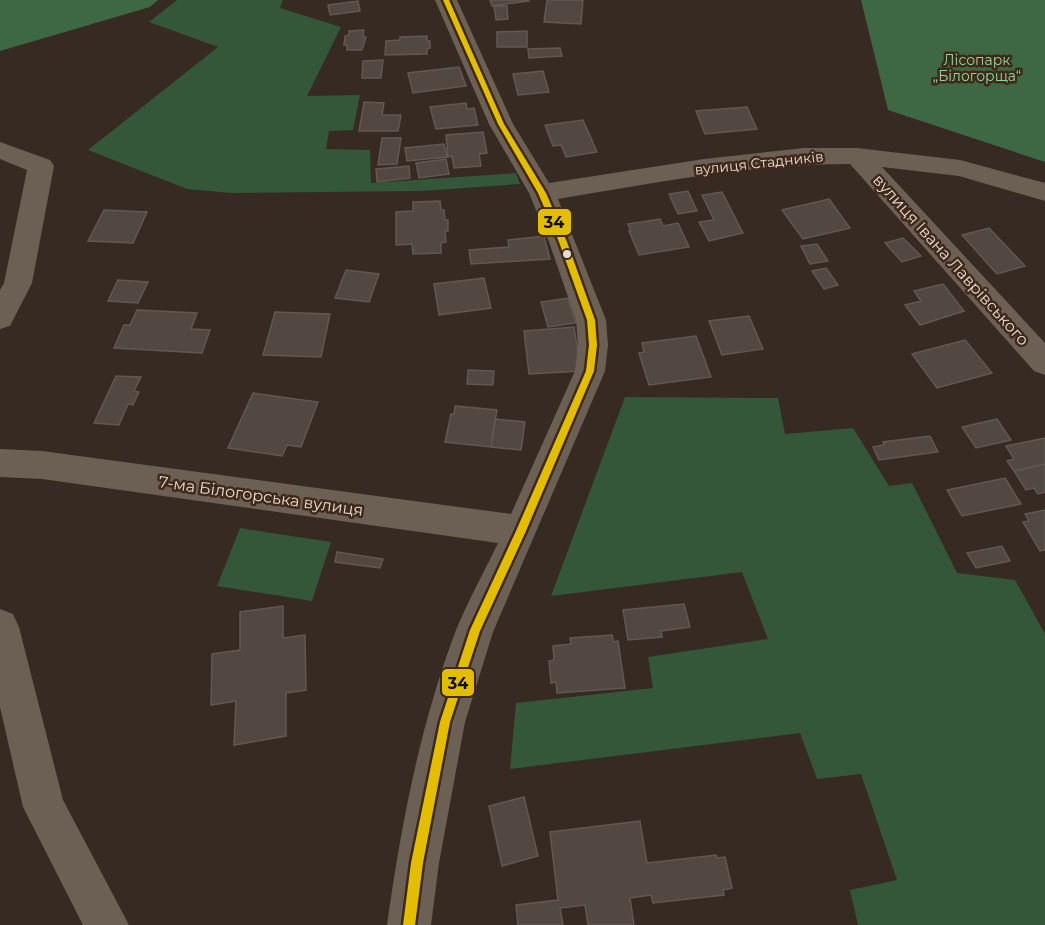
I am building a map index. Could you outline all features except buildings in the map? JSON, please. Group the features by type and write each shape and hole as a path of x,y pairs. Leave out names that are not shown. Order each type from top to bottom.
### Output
{"street":[{"path":"409,925 417,863 445,722 475,630 521,531 590,371 593,345 591,320 563,242 542,193 501,124 446,0"},
{"path":"0,150 41,166 18,283 0,318"},
{"name":"вулиця Стадників","path":"542,193 715,165 804,156 857,156 960,168 1045,192"},
{"name":"вулиця Івана Лаврівського","path":"857,156 1045,363"},
{"name":"7-ма Білогорська вулиця","path":"0,463 54,467 521,531"},
{"path":"0,627 44,807 106,925"}],"green space":[{"path":"0,0 158,0 150,7 0,51"},
{"path":"177,0 283,0 280,8 341,27 307,96 360,95 353,130 329,131 326,149 370,150 371,183 516,173 520,184 422,191 231,193 187,189 88,150 218,47 149,22"},
{"name":"Лісопарк „Білогорща“","path":"861,0 1045,0 1045,162 888,110"},
{"path":"625,397 778,398 785,434 853,428 889,486 912,483 957,573 1015,580 1045,634 1045,925 858,925 850,890 897,880 861,774 817,779 800,733 510,769 516,703 653,688 648,657 768,639 742,572 551,596"},
{"path":"240,528 331,542 312,601 217,586"}],"transit line":[{"name":"34","path":"409,925 417,863 445,722 475,630 521,531 590,371 593,345 591,320 563,242 542,193 501,124 446,0"}]}
